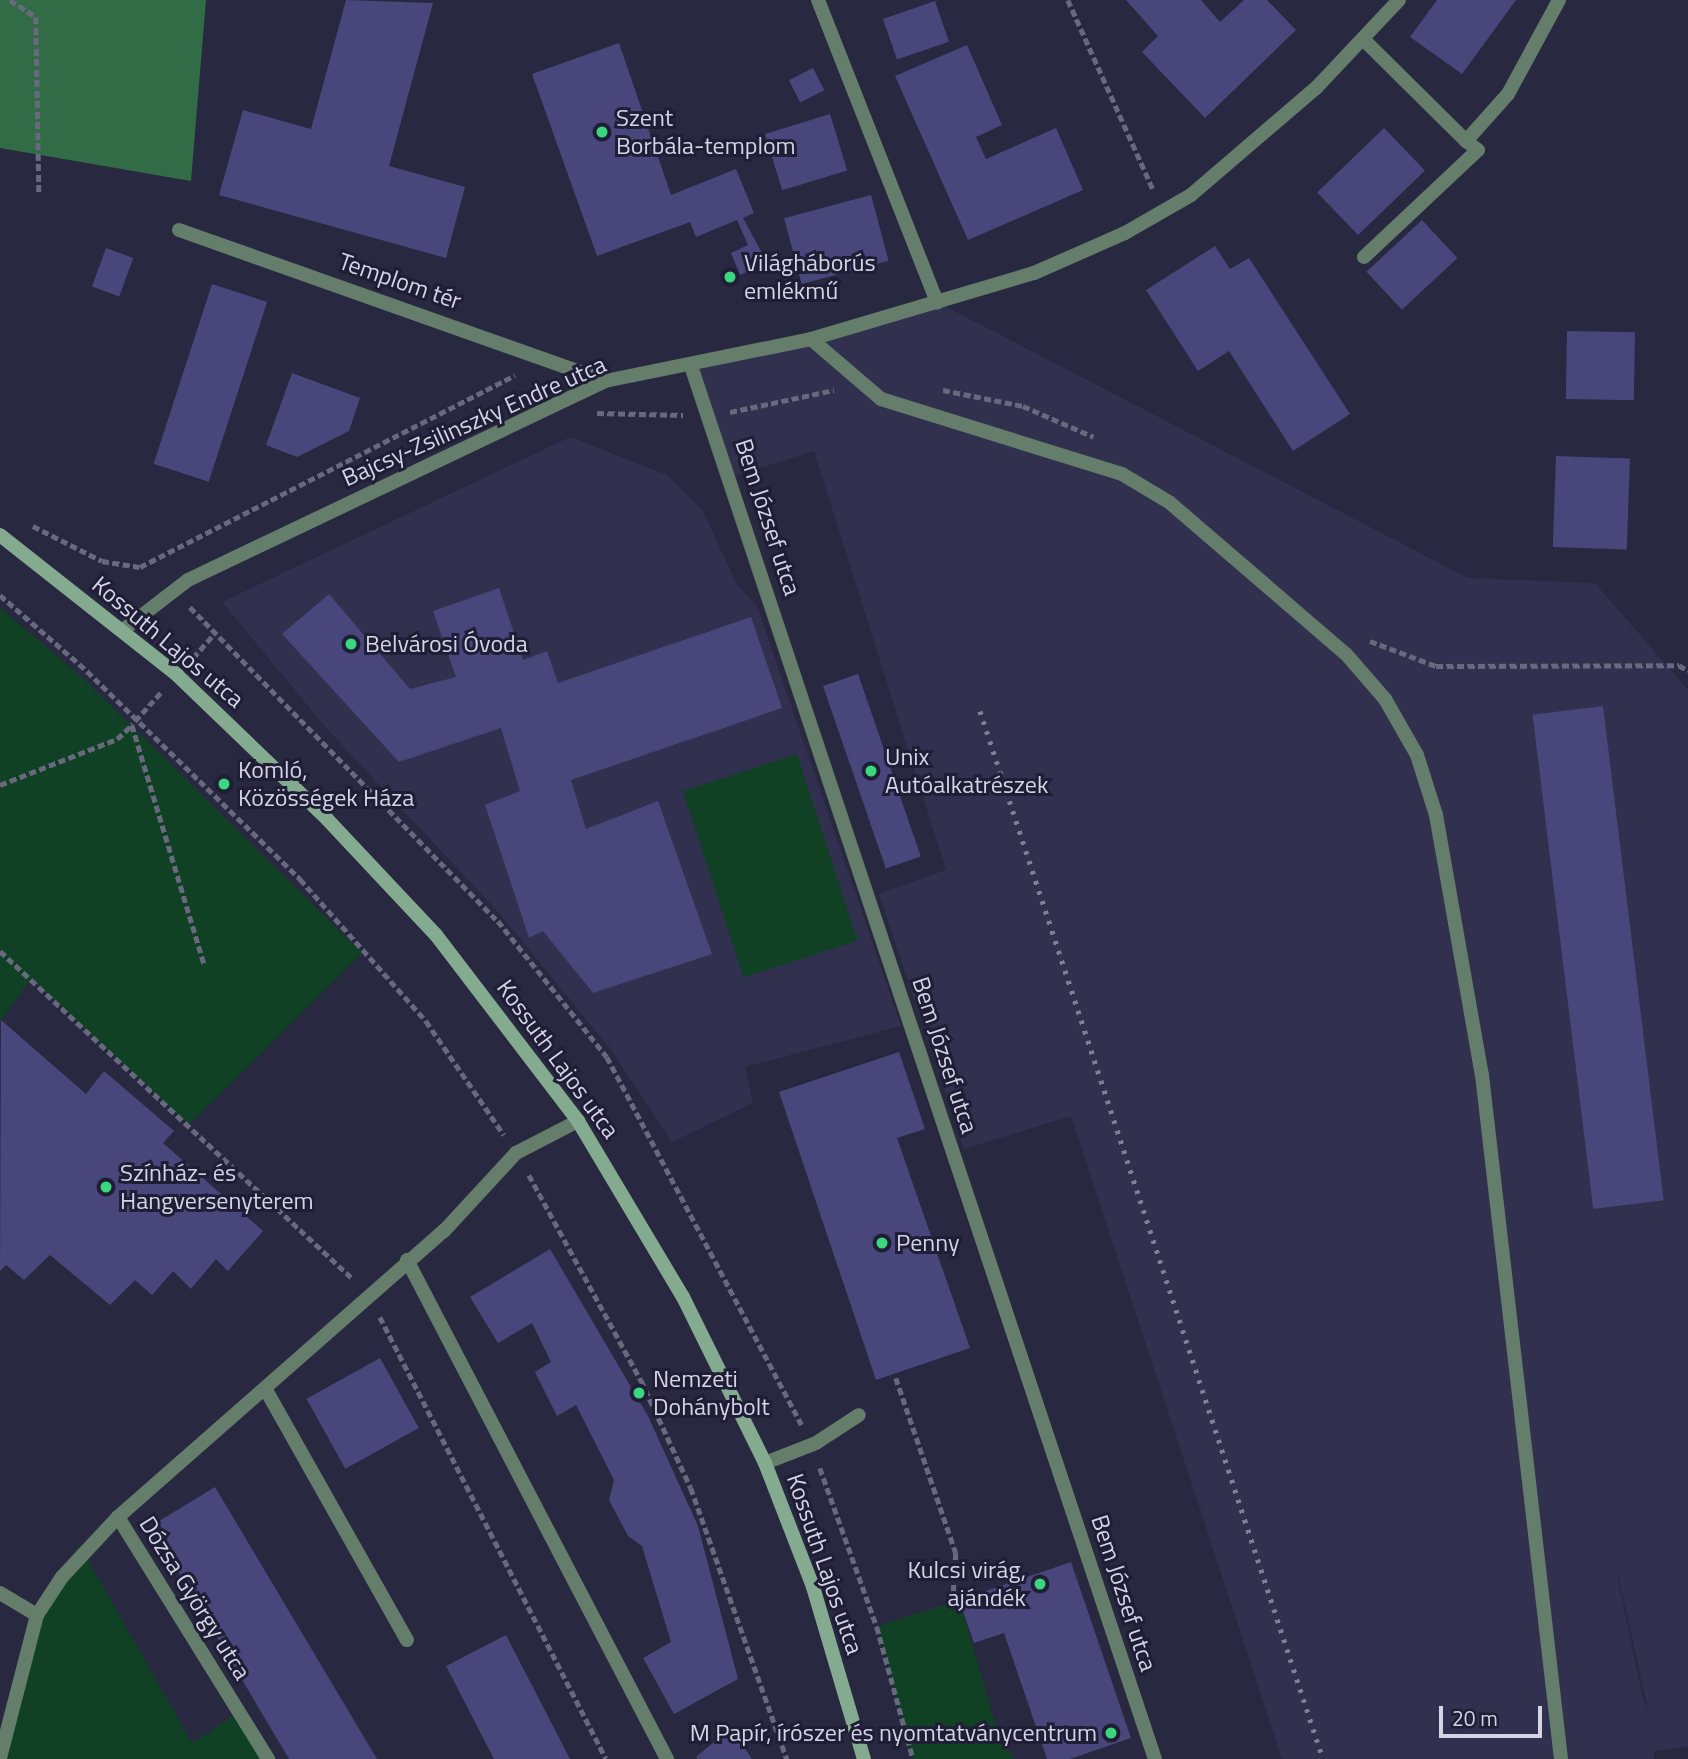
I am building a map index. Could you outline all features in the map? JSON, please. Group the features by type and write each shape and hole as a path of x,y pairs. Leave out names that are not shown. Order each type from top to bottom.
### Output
{"main road":[{"name":"Kossuth Lajos utca","path":"0,536 123,630 273,764 436,935 578,1121 683,1297 765,1463 813,1587 864,1759"}],"street":[{"path":"818,0 937,302"},
{"name":"Bajcsy-Zsilinszky Endre utca","path":"123,630 188,580 605,381 691,366 811,339 1034,273 1165,210 1191,195 1364,40 1399,0"},
{"path":"1466,141 1508,94 1559,0"},
{"path":"1364,40 1478,150 1364,257"},
{"name":"Templom tér","path":"179,230 605,381"},
{"path":"811,339 881,399 1122,474 1169,502 1346,654 1385,699 1417,755 1436,815 1482,1075 1561,1759"},
{"name":"Bem József utca","path":"691,366 710,416 1155,1759"},
{"path":"118,1517 267,1390 407,1260 516,1153 578,1121"},
{"path":"407,1260 667,1759"},
{"path":"267,1390 407,1640"},
{"path":"765,1463 816,1443 859,1415"},
{"name":"Dózsa György utca","path":"0,1758 37,1615 62,1577 118,1517 268,1759"},
{"path":"0,1593 37,1615"}],"path":[{"path":"10,0 36,16 39,192"},
{"path":"1068,0 1165,210"},
{"path":"22,520 102,561 140,567 547,359"},
{"path":"710,416 865,384"},
{"path":"0,595 137,719 300,879 426,1021 516,1153 641,1380 691,1488 788,1759"},
{"path":"1516,663 1688,671"},
{"path":"0,785 117,739 137,719"},
{"path":"132,725 204,964"},
{"path":"0,951 335,1263"},
{"path":"369,1294 606,1759"},
{"path":"896,1378 957,1553 953,1601"}],"shaded area":[{"path":"937,302 1468,578 1595,583 1688,690 1688,1746 1654,1751 1654,1759 1282,1759 1071,1116 964,1149 879,894 946,870 814,451 732,477 691,366","holes":["1618,1574 1648,1710 1643,1699"]},
{"path":"570,437 667,475 702,509 737,585 757,606 901,1026 745,1067 753,1103 672,1142 611,1050 502,916 328,730 222,602"}],"green space":[{"path":"0,0 206,0 191,181 0,148"},
{"path":"0,608 82,677 362,953 189,1125 31,979 0,1022"},
{"path":"797,754 858,940 743,977 683,791"},
{"path":"84,1553 192,1743 239,1712 268,1759 0,1759 37,1615"},
{"path":"959,1600 998,1732 1014,1759 912,1759 878,1626"}],"building":[{"path":"346,0 433,3 389,166 465,187 446,258 219,195 243,110 311,129"},
{"path":"1126,0 1201,0 1220,22 1244,0 1267,0 1296,30 1205,118 1142,52 1158,36"},
{"path":"1437,0 1516,0 1462,74 1410,37"},
{"path":"935,1 949,42 897,60 883,19"},
{"name":"Szent Borbála-templom","path":"619,43 671,195 736,169 754,213 743,218 768,264 740,275 731,253 748,245 737,220 696,237 690,222 597,256 532,74"},
{"path":"967,45 1002,125 976,137 986,159 1056,128 1083,190 968,240 895,76"},
{"path":"813,68 824,90 800,103 789,80"},
{"path":"830,114 847,170 782,190 765,134"},
{"path":"1384,128 1425,170 1358,235 1317,193"},
{"path":"871,195 889,261 802,284 784,218"},
{"path":"1422,220 1457,258 1402,310 1366,272"},
{"path":"1215,246 1230,269 1249,258 1350,414 1293,451 1229,351 1198,371 1146,290"},
{"path":"106,248 133,258 119,296 92,287"},
{"path":"212,284 267,302 209,482 154,464"},
{"path":"1567,331 1635,332 1634,400 1566,399"},
{"path":"292,373 360,398 349,431 297,457 266,445"},
{"path":"1556,456 1630,459 1627,550 1553,547"},
{"path":"499,588 523,660 547,651 558,683 751,617 782,708 571,780 586,829 658,801 712,954 593,993 543,931 529,938 485,805 520,791 501,728 399,762 282,634 329,594 410,689 456,677 433,611"},
{"name":"Unix Autóalkatrészek","path":"858,674 921,856 886,869 823,686"},
{"path":"1603,706 1664,1200 1593,1209 1533,715"},
{"name":"Színház- és Hangversenyterem","path":"1,1020 86,1094 104,1071 174,1131 163,1143 263,1231 228,1271 216,1259 191,1289 173,1271 152,1295 135,1280 110,1305 50,1255 24,1280 6,1265 0,1271"},
{"name":"Penny","path":"899,1052 925,1129 897,1138 970,1348 876,1380 779,1092"},
{"path":"550,1249 648,1416 698,1526 738,1679 674,1714 643,1658 671,1642 642,1546 628,1536 609,1500 614,1480 576,1405 557,1416 535,1372 551,1362 532,1323 498,1343 470,1297"},
{"path":"380,1358 419,1428 345,1469 307,1399"},
{"path":"215,1487 377,1759 289,1759 151,1526"},
{"path":"1071,1562 1131,1738 1070,1759 1047,1759 1004,1633 974,1643 959,1600"},
{"path":"506,1635 570,1759 494,1759 446,1666"},
{"path":"731,1728 752,1759 696,1757"}],"railway":[{"path":"980,711 1323,1759"}],"place":[{"name":"Szent Borbála-templom","path":"602,132"},
{"name":"Világháborús emlékmű","path":"730,277"},
{"name":"Belvárosi Óvoda","path":"351,644"},
{"name":"Unix Autóalkatrészek","path":"871,771"},
{"name":"Komló, Közösségek Háza","path":"224,784"},
{"name":"Színház- és Hangversenyterem","path":"106,1187"},
{"name":"Penny","path":"882,1243"},
{"name":"Nemzeti Dohánybolt","path":"639,1393"},
{"name":"Kulcsi virág, ajándék","path":"1040,1584"},
{"name":"M Papír, írószer és nyomtatványcentrum","path":"1111,1733"}]}
